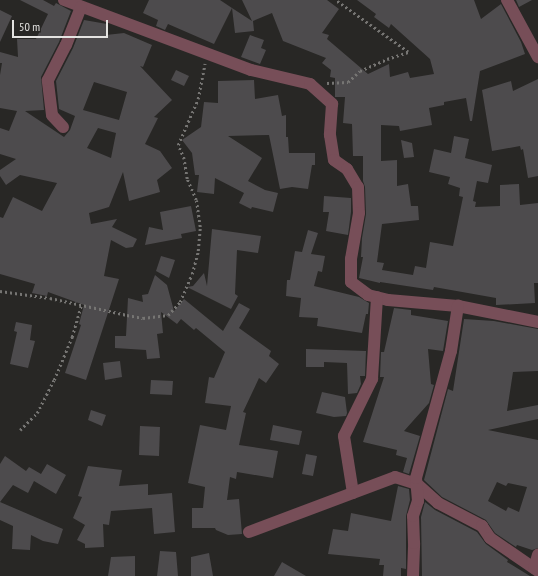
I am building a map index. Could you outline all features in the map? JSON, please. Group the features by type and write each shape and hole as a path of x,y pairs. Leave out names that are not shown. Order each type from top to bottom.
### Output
{"street":[{"path":"507,0 538,57"},
{"path":"63,127 52,115 48,80 66,45 74,3 252,70 310,84 332,104 330,135 334,160 348,169 358,186 359,213 351,259 351,282 368,295 377,297 458,306 538,322"},
{"path":"352,493 344,436 372,380 377,297"},
{"path":"413,576 413,516 418,501 416,478 451,351 458,306"},
{"path":"249,532 395,478 417,484 438,503 482,526 490,538 536,569 538,555"}],"path":[{"path":"310,84 348,82 360,71 387,59 408,52 335,0"},
{"path":"0,291 50,298 143,318 168,315 180,302 192,274 198,251 200,227 196,200 187,179 184,159 178,145 198,99 207,54"},
{"path":"20,430 37,413 54,380 72,337 81,305"}],"building":[{"path":"20,0 43,0 54,6 56,3 71,11 59,42 41,77 44,110 25,111 64,137 70,130 75,116 59,109 56,81 73,48 84,20 107,24 106,35 124,33 152,45 143,67 140,66 172,100 154,117 158,118 145,144 160,151 172,168 157,180 160,192 129,201 123,172 109,207 89,213 91,224 117,219 112,227 137,239 133,247 126,248 111,240 104,276 119,279 86,380 65,373 81,325 79,324 84,305 48,292 47,296 32,293 35,284 0,274 0,217 3,218 13,197 42,211 57,183 20,175 6,185 0,176 0,170 16,159 0,154 0,128 9,131 17,111 0,108 0,75 2,63 0,63 0,52 18,57 17,39 36,39 48,14","holes":["94,82 127,92 119,120 83,110","98,128 116,133 111,158 87,148"]},
{"path":"149,0 220,0 232,8 214,44 168,24 165,30 156,26 158,20 143,13"},
{"path":"242,0 327,0 339,9 322,33 329,35 327,39 368,74 389,64 390,77 408,72 410,78 434,74 430,59 391,24 389,28 374,17 376,14 357,0 474,0 481,19 501,4 521,42 525,54 480,71 472,121 470,121 466,98 444,102 444,105 429,108 432,125 400,131 399,126 381,125 381,161 397,160 397,186 408,184 411,206 418,206 419,220 382,224 377,262 384,263 382,270 413,275 415,266 426,268 430,242 453,246 463,197 459,196 460,188 448,184 450,177 429,172 434,149 451,153 454,136 469,139 465,158 492,165 488,183 477,181 473,201 476,202 475,207 500,206 500,185 519,184 520,205 538,203 538,283 534,283 535,303 496,305 496,298 434,287 433,290 380,283 359,278 363,257 361,257 362,238 366,214 365,187 363,181 363,156 353,156 352,124 343,123 345,97 335,97 335,78 330,77 331,70 322,63 326,58 283,41 272,13 253,21 254,31 235,33 232,8 252,21"},
{"path":"516,0 532,0 519,7"},
{"path":"0,10 12,16 0,42"},
{"path":"250,35 264,40 261,48 266,50 260,64 241,57"},
{"path":"176,70 189,76 184,86 171,80"},
{"path":"538,79 538,176 528,178 523,149 521,150 520,146 492,151 482,90 511,81 513,91"},
{"path":"254,80 255,99 278,95 282,116 286,115 286,137 288,137 289,153 315,153 315,165 312,165 308,189 292,187 280,189 269,135 228,136 262,158 248,181 265,190 278,193 273,212 252,207 251,209 239,203 244,193 215,178 214,194 197,192 199,175 195,175 192,153 182,140 201,127 204,102 218,103 218,81"},
{"path":"401,140 412,143 414,157 404,158"},
{"path":"324,196 351,198 348,235 326,231 329,212 323,212"},
{"path":"191,206 196,231 181,234 182,238 145,245 149,227 163,230 160,212"},
{"path":"212,229 261,236 258,253 237,250 235,294 238,296 231,309 187,287 193,286 204,273 207,286"},
{"path":"308,230 318,233 311,254 325,256 322,272 318,271 314,286 359,297 369,303 368,314 366,314 362,333 317,326 318,318 299,317 301,298 286,296 287,280 290,280 295,251 302,252"},
{"path":"161,256 175,260 169,278 156,271"},
{"path":"155,275 167,285 174,311 184,299 223,331 239,303 250,309 239,328 271,351 269,356 279,364 266,383 259,378 243,412 246,413 239,445 278,451 273,478 237,472 236,479 230,477 227,500 239,499 242,534 228,535 216,530 215,528 192,528 192,508 203,508 205,487 188,483 200,425 226,430 231,406 205,403 209,377 214,378 225,352 196,328 194,330 181,319 177,324 161,312 163,333 157,334 160,358 147,359 146,350 115,348 115,336 126,336 128,298 143,302 142,295 148,294"},
{"path":"394,308 411,310 411,315 448,321 443,351 428,349 431,384 434,385 429,403 404,431 420,436 409,474 403,472 407,458 396,455 397,450 363,442 384,377 380,377 381,352 384,352"},
{"path":"464,319 494,321 538,329 538,371 513,372 507,411 538,405 538,419 488,430 538,440 538,548 532,550 517,545 516,547 495,533 486,520 442,497 424,480 448,389 453,391","holes":["497,482 506,486 508,483 527,487 519,512 508,507 506,511 488,501"]},
{"path":"16,322 32,325 30,340 35,341 28,368 10,364 17,332 14,331"},
{"path":"306,349 366,351 365,376 360,376 361,384 357,393 348,394 347,363 324,362 324,367 306,367"},
{"path":"120,361 122,377 105,380 103,363"},
{"path":"151,380 173,381 172,395 150,394"},
{"path":"322,392 345,397 346,416 334,417 316,413"},
{"path":"91,410 106,415 102,426 88,420"},
{"path":"273,425 302,431 299,445 270,440"},
{"path":"140,426 160,427 159,456 139,455"},
{"path":"306,454 317,456 313,476 302,474"},
{"path":"5,456 26,471 29,467 41,474 47,464 66,475 56,494 34,481 28,493 13,485 0,502 0,464"},
{"path":"88,466 122,470 119,486 148,484 148,495 172,493 175,532 154,534 152,508 111,511 109,525 103,524 104,547 85,548 85,544 77,540 85,525 73,518 82,497 78,496"},
{"path":"398,486 409,489 410,500 406,516 406,569 401,568 401,576 383,576 384,565 379,565 380,559 328,554 333,529 348,531 351,513 391,521"},
{"path":"0,502 63,529 58,544 43,541 31,535 30,550 12,549 13,526 0,520"},
{"path":"425,502 435,510 477,532 486,544 508,560 507,562 530,576 422,576 421,517"},
{"path":"160,551 176,552 178,576 157,576"},
{"path":"209,553 213,576 191,576 191,557"},
{"path":"135,556 135,576 108,576 111,557"},
{"path":"282,562 306,576 274,576"}]}
